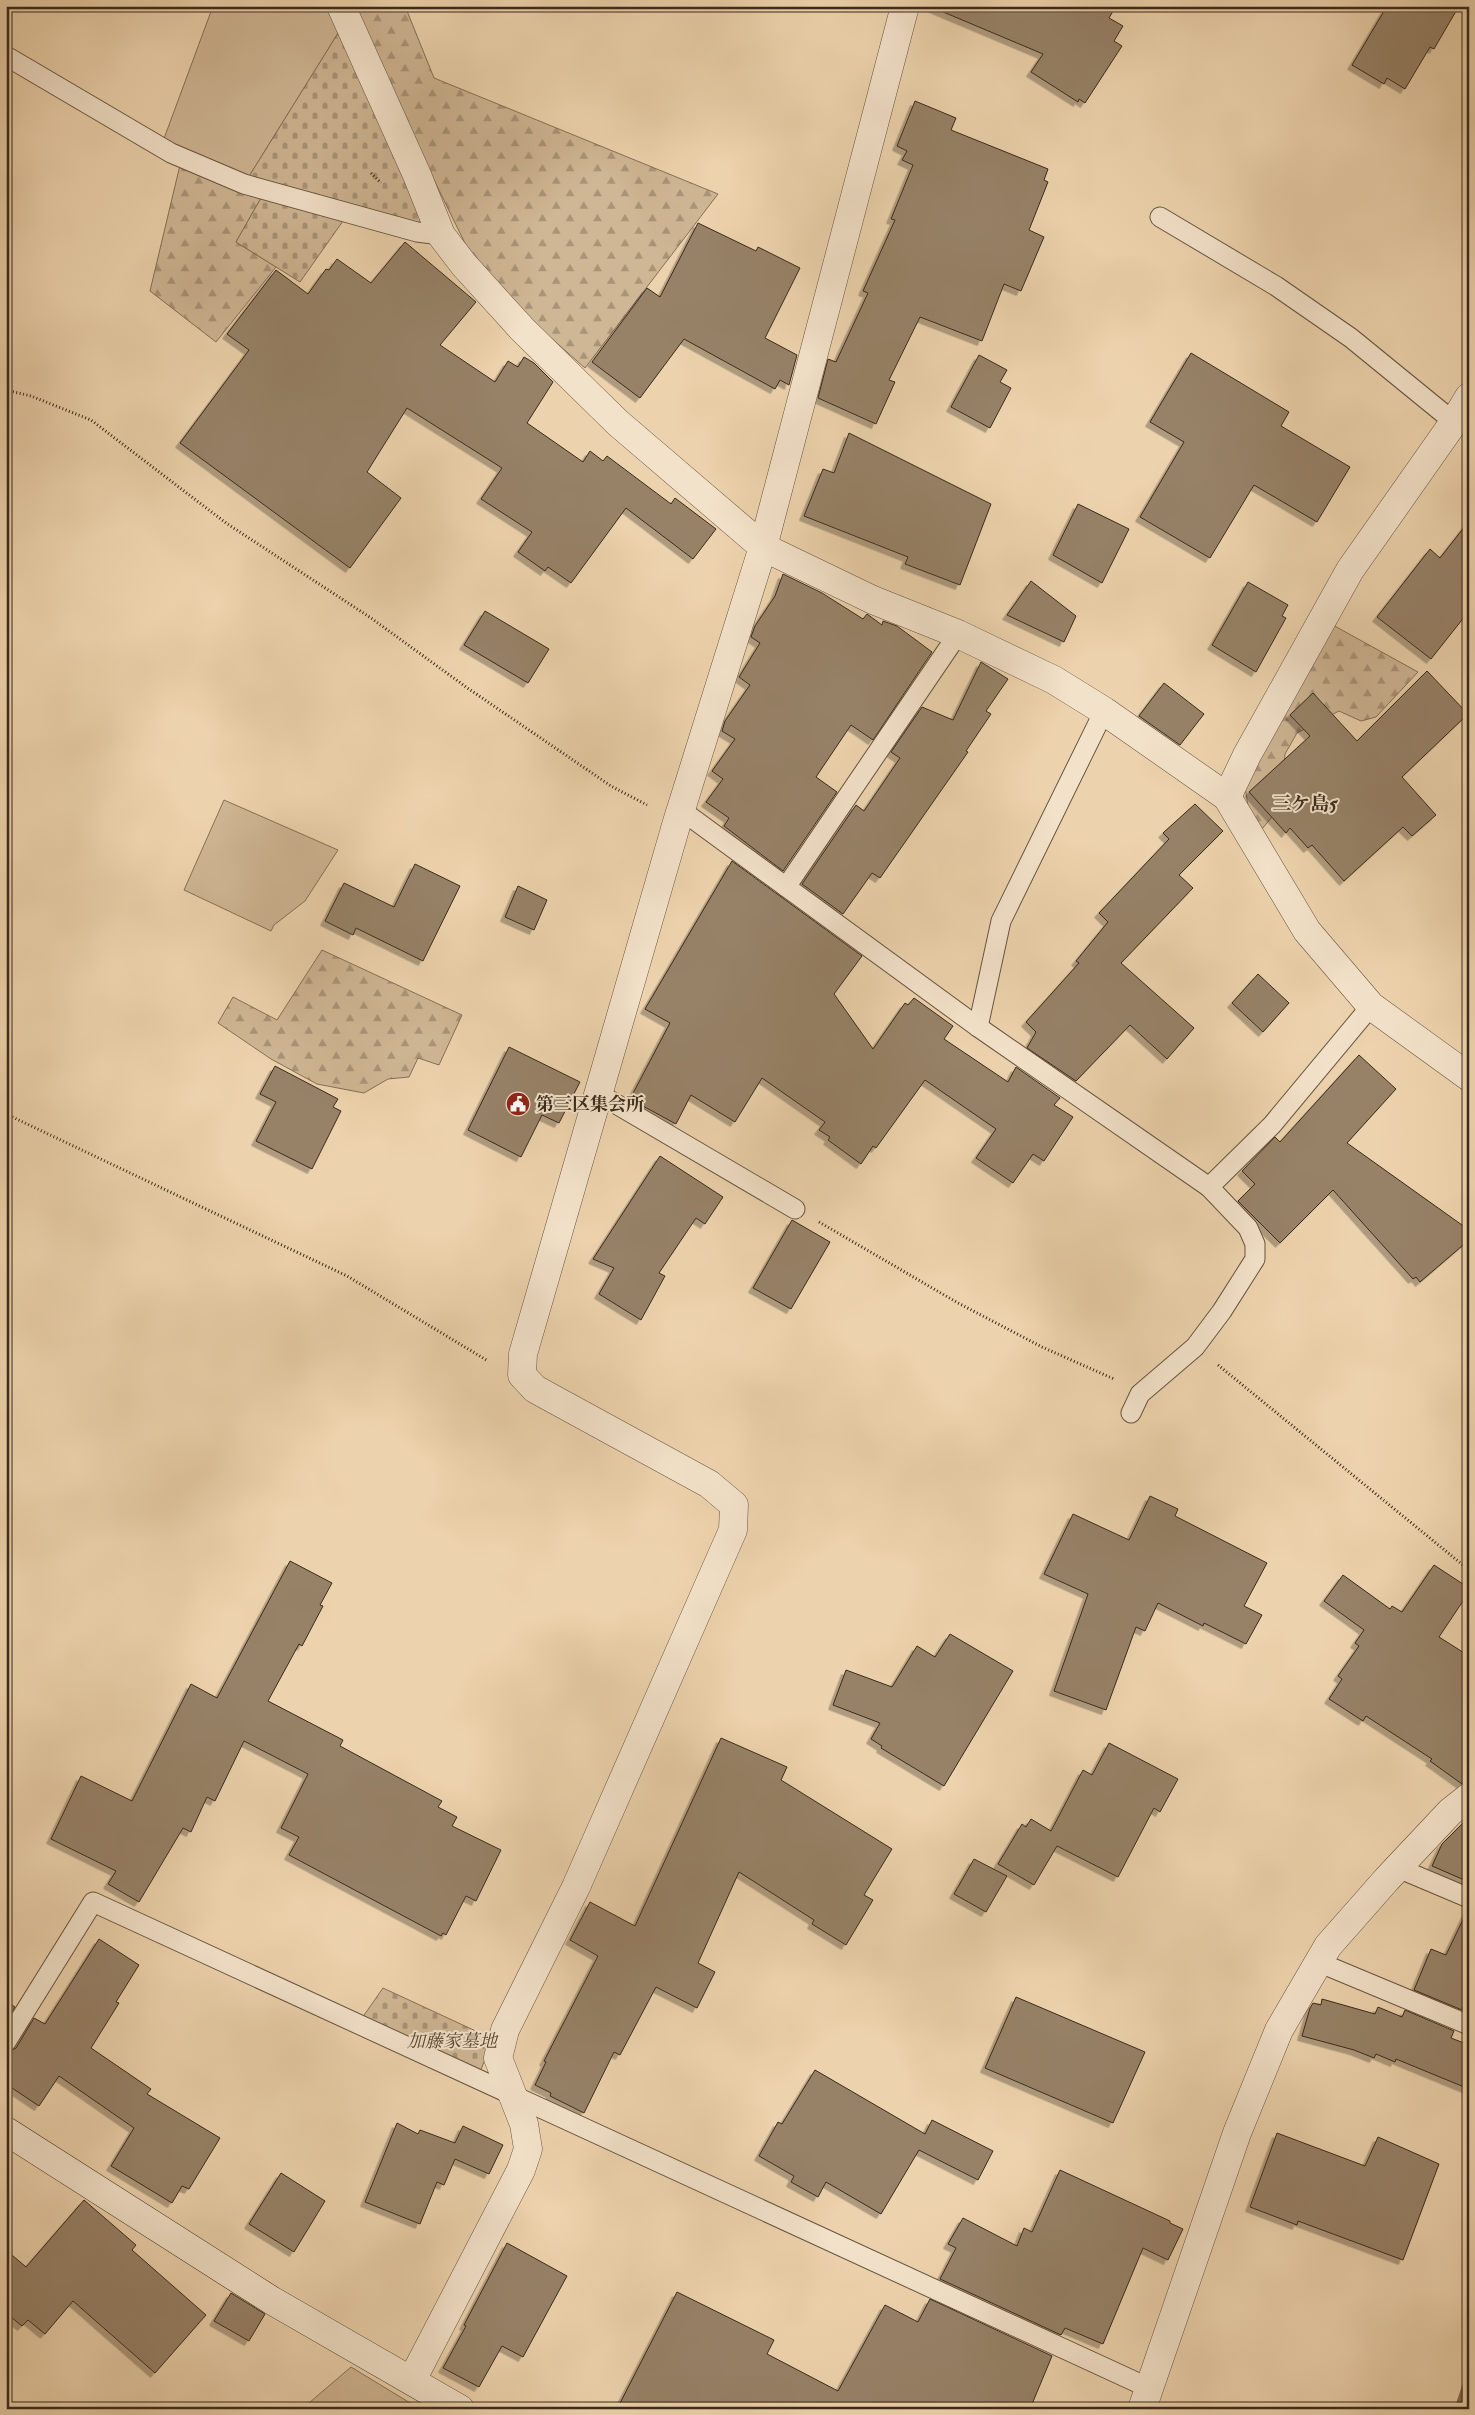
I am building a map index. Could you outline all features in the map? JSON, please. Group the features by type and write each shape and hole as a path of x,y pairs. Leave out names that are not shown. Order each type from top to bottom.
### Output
{"street":[{"path":"341,6 417,175 441,235 464,265 522,329 611,416 762,547 873,600 958,634 1054,680 1104,711 1226,797 1307,931 1371,1006 1469,1077"},
{"path":"412,2380 521,2170 528,2149 524,2124 498,2058 505,2030 576,1888 733,1530 734,1506 709,1484 535,1389 522,1375 523,1354 679,816 762,547 905,6"},
{"path":"1226,797 1247,755 1350,570 1454,422 1469,397"},
{"path":"1146,2398 1236,2132 1279,2030 1328,1946 1450,1812 1469,1797"},
{"path":"6,2131 271,2300 460,2409"}],"lane":[{"path":"6,56 171,153 244,184 417,232 441,235"},
{"path":"1160,217 1276,286 1351,338 1454,422"},
{"path":"786,888 958,634"},
{"path":"978,1027 1001,921 1104,711"},
{"path":"679,816 786,888 978,1027 1210,1187 1248,1228 1255,1244 1254,1258 1222,1311 1195,1347 1140,1394 1131,1413"},
{"path":"1210,1187 1272,1125 1371,1006"},
{"path":"599,1094 795,1209"},
{"path":"1398,1868 1469,1898"},
{"path":"6,2042 93,1902 513,2095 1146,2398"},
{"path":"1318,1962 1469,2025"}],"path":[{"path":"6,390 31,396 91,420 226,523 371,618 466,687 611,786 679,816"},
{"path":"6,1114 347,1276 513,1376 522,1375"},
{"path":"795,1209 958,1303 1042,1347 1124,1384 1148,1388"},
{"path":"1195,1347 1469,1570"}],"green space":[{"path":"213,6 328,6 340,30 248,178 162,144"},
{"path":"349,6 405,6 434,78 718,194 585,368 481,276"},
{"path":"340,30 425,217 415,227 248,178"},
{"path":"180,165 261,198 236,242 276,267 216,342 150,291"},
{"path":"261,198 343,221 300,282 236,242"},
{"path":"1331,624 1418,672 1376,717 1361,721 1339,711 1297,733 1285,754 1281,806 1262,829 1259,829 1248,806 1245,787"},
{"path":"224,800 338,850 305,901 274,925 271,931 184,890"},
{"path":"322,950 462,1015 439,1065 418,1058 409,1077 388,1079 364,1093 317,1084 271,1059 218,1023 233,997 277,1020"},
{"name":"加藤家墓地","path":"383,1988 493,2039 480,2072 362,2018"},
{"path":"351,2367 420,2409 302,2409"}],"building":[{"path":"929,6 1116,6 1109,18 1123,26 1114,41 1122,46 1085,103 1079,99 1078,102 1031,72 1043,54"},
{"path":"1387,6 1459,6 1434,49 1430,47 1405,89 1387,78 1384,84 1352,65"},
{"path":"915,101 956,118 951,130 1048,169 1044,180 1048,182 1029,230 1044,237 1021,291 1004,284 982,341 920,317 889,380 895,382 876,424 818,398 828,359 836,362 868,293 863,291 895,220 891,219 913,165 902,160 907,151 897,146"},
{"path":"698,223 756,251 758,247 800,268 765,338 797,355 789,385 780,380 775,389 684,339 640,398 592,362 647,288 660,297"},
{"path":"405,242 476,302 440,345 495,382 508,361 518,367 524,357 534,363 553,382 527,423 583,462 590,451 603,461 607,456 671,504 675,498 716,529 693,559 626,508 571,583 548,567 545,571 518,552 532,532 481,499 502,468 407,408 367,472 401,498 350,568 180,443 249,350 227,334 276,270 308,294 326,269 329,270 337,259 371,283"},
{"path":"1191,353 1289,412 1281,426 1350,467 1317,522 1254,485 1210,558 1140,517 1184,442 1150,422"},
{"path":"979,355 1007,370 1000,382 1011,388 990,428 951,407"},
{"path":"849,433 991,504 960,585 905,564 908,557 804,516 823,469 834,473"},
{"path":"1078,504 1129,529 1102,583 1053,555"},
{"path":"1469,521 1469,611 1431,659 1377,617 1430,549 1440,558"},
{"path":"783,574 822,593 863,619 867,614 882,625 883,621 897,626 932,652 873,740 851,725 816,777 837,792 783,871 724,826 729,818 706,802 723,779 712,771 735,739 722,731 725,721 750,685 739,677 760,643 751,637 755,626 775,596"},
{"path":"1031,581 1076,616 1064,642 1007,615"},
{"path":"1248,582 1288,605 1282,616 1286,618 1256,672 1212,645"},
{"path":"485,611 549,649 528,683 464,645"},
{"path":"981,662 1008,679 986,711 991,714 966,751 968,752 880,878 872,873 843,914 802,884 856,805 864,811 900,758 891,752 922,707 953,720"},
{"path":"1427,671 1468,714 1402,777 1436,815 1412,836 1403,827 1344,881 1312,845 1308,848 1290,828 1286,833 1249,792 1310,736 1290,715 1313,693 1357,741"},
{"path":"1164,683 1204,714 1180,745 1139,716"},
{"path":"1195,804 1223,831 1179,875 1193,888 1121,963 1194,1028 1167,1059 1130,1025 1076,1081 1027,1048 1036,1032 1026,1022 1079,963 1076,961 1108,922 1099,913 1169,839 1163,833"},
{"path":"732,861 862,956 834,994 873,1049 905,1003 908,1005 914,998 953,1026 944,1039 1008,1082 1016,1067 1060,1098 1054,1105 1073,1117 1044,1161 1033,1154 1013,1183 976,1158 996,1129 925,1080 876,1148 873,1146 861,1164 828,1140 830,1137 819,1130 825,1122 762,1078 735,1122 691,1095 676,1124 630,1099 670,1023 645,1009"},
{"path":"415,864 460,886 423,961 356,928 353,935 325,921 344,883 394,907"},
{"path":"518,886 547,900 534,930 505,917"},
{"path":"1258,974 1289,1003 1263,1032 1232,1003"},
{"path":"509,1047 580,1082 559,1123 542,1115 521,1157 468,1130"},
{"path":"1359,1055 1396,1089 1347,1143 1469,1230 1469,1240 1420,1282 1416,1277 1413,1279 1333,1190 1280,1243 1238,1201 1255,1184 1242,1171 1275,1137 1280,1142"},
{"path":"275,1066 338,1099 333,1107 341,1111 312,1169 256,1141 276,1102 260,1094"},
{"path":"660,1156 723,1197 705,1224 696,1218 659,1273 665,1276 641,1320 599,1294 614,1268 593,1259"},
{"path":"792,1220 830,1242 791,1309 753,1288"},
{"path":"1150,1496 1178,1509 1175,1516 1267,1563 1244,1606 1262,1615 1246,1644 1204,1623 1203,1626 1158,1603 1145,1631 1136,1627 1106,1710 1054,1691 1088,1594 1044,1574 1073,1514 1129,1540"},
{"path":"290,1561 332,1583 320,1605 323,1606 302,1646 299,1644 268,1701 343,1740 340,1746 442,1801 438,1807 457,1817 452,1826 501,1850 476,1901 466,1896 446,1935 443,1933 441,1936 289,1855 299,1837 281,1828 308,1774 244,1741 215,1801 207,1797 191,1832 183,1828 139,1902 108,1884 116,1871 51,1839 81,1776 132,1801 191,1684 217,1698"},
{"path":"1434,1565 1469,1588 1469,1592 1439,1637 1469,1656 1469,1782 1462,1784 1430,1761 1432,1759 1366,1716 1363,1721 1329,1699 1342,1679 1338,1676 1359,1646 1355,1643 1364,1630 1324,1601 1343,1575 1390,1609 1392,1606 1402,1612"},
{"path":"950,1634 1013,1671 944,1786 881,1748 882,1746 871,1739 880,1723 833,1705 846,1670 892,1687 917,1646 935,1657"},
{"path":"721,1738 787,1767 781,1780 892,1849 864,1895 873,1900 846,1945 812,1924 814,1920 739,1872 698,1963 715,1972 697,2008 656,1987 620,2055 614,2052 584,2113 550,2096 551,2093 535,2085 546,2062 544,2061 598,1956 570,1940 590,1902 635,1926"},
{"path":"1109,1743 1178,1779 1160,1812 1154,1808 1118,1877 1057,1846 1034,1885 998,1864 1022,1824 1026,1827 1031,1819 1051,1831 1083,1770 1092,1775"},
{"path":"1469,1817 1469,1882 1432,1866 1442,1844"},
{"path":"974,1859 1007,1876 986,1912 954,1894"},
{"path":"1468,1909 1469,1994 1462,2010 1414,1990 1431,1949 1446,1955"},
{"path":"99,1939 139,1965 116,2002 119,2003 91,2048 151,2089 147,2094 220,2138 189,2189 182,2186 172,2203 111,2166 134,2128 59,2076 39,2106 6,2084 6,2053 16,2048 34,2018 45,2024"},
{"path":"1016,1997 1145,2052 1113,2123 985,2068"},
{"path":"1322,1999 1375,2014 1378,2007 1402,2017 1405,2010 1454,2031 1451,2038 1469,2045 1469,2089 1396,2059 1395,2062 1376,2054 1374,2058 1354,2050 1302,2036 1310,2008 1313,2003 1321,2005"},
{"path":"6,2001 15,2007 6,2020"},
{"path":"815,2070 925,2134 932,2120 993,2151 978,2180 919,2150 881,2214 826,2182 818,2197 791,2182 794,2176 759,2156 778,2122 782,2124"},
{"path":"397,2123 418,2134 420,2130 455,2143 463,2126 503,2145 489,2174 455,2159 444,2185 437,2182 420,2224 365,2202"},
{"path":"1277,2133 1365,2166 1378,2137 1439,2164 1403,2260 1298,2221 1297,2225 1250,2207"},
{"path":"1060,2170 1170,2221 1170,2223 1183,2229 1168,2260 1143,2248 1103,2344 1065,2328 1061,2335 940,2279 956,2248 948,2244 963,2218 1017,2246 1024,2228 1032,2232"},
{"path":"281,2173 325,2201 294,2252 249,2224"},
{"path":"84,2200 136,2245 132,2250 206,2315 155,2373 73,2301 45,2334 28,2320 22,2326 6,2313 6,2250 26,2267"},
{"path":"507,2243 567,2276 523,2357 502,2346 479,2387 443,2368"},
{"path":"677,2292 774,2340 767,2354 838,2391 885,2305 918,2322 930,2299 1052,2356 1030,2409 617,2409"},
{"path":"231,2293 265,2314 249,2341 214,2321"}],"waterway":[{"path":"1460,2409 1469,2382"}],"place":[{"name":"第三区集会所","path":"518,1104"}],"district":[{"name":"三ケ島5","path":"1305,803"}]}
